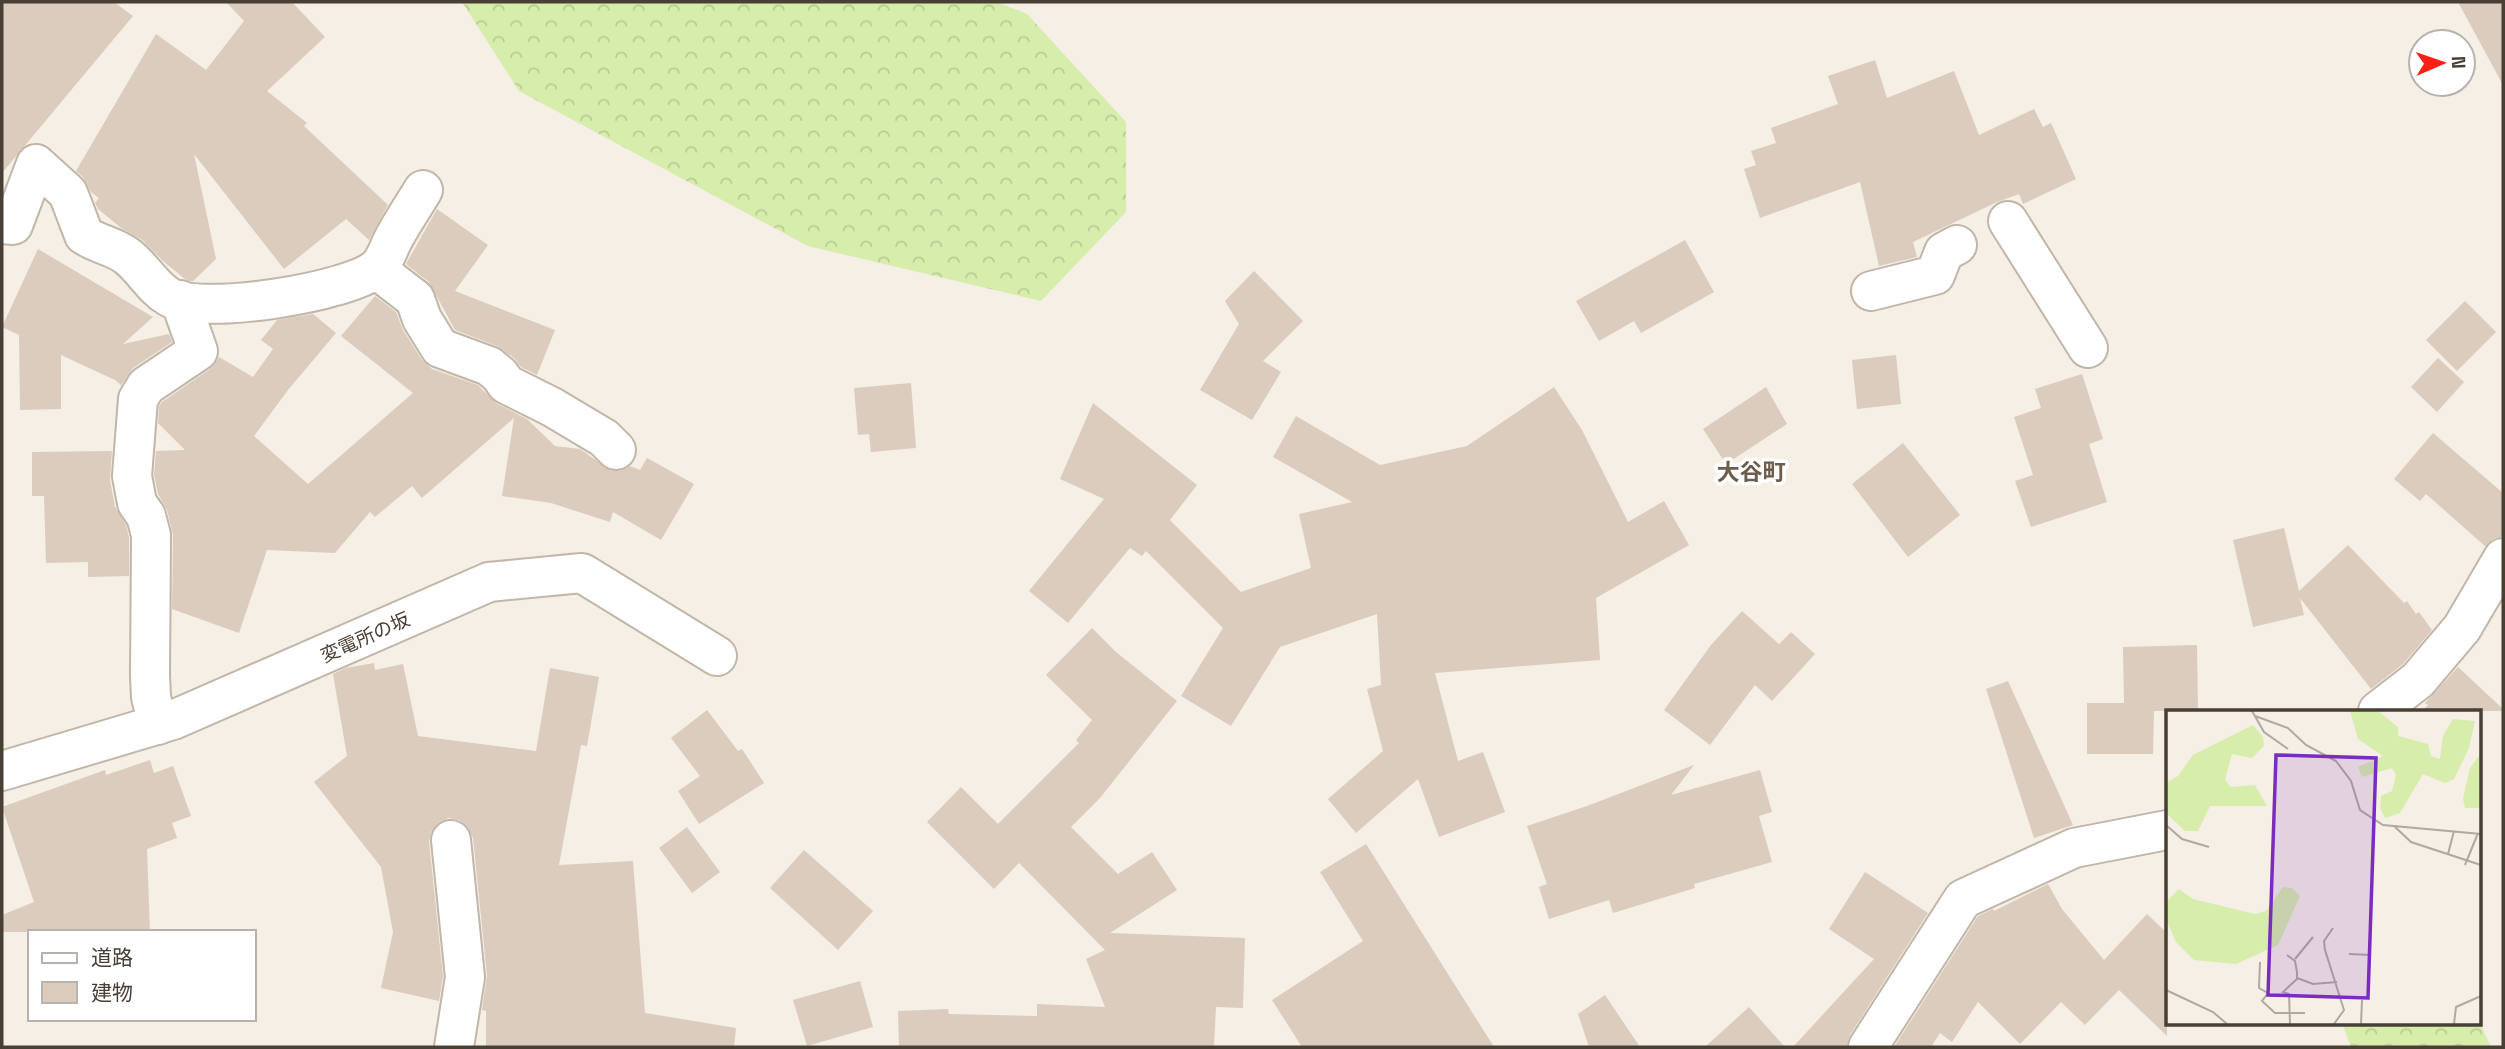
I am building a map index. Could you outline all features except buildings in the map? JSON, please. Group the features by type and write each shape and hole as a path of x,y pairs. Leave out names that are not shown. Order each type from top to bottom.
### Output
{"street":[{"path":"2,224 13,226 36,164 68,193 84,235 126,255 170,297 216,304 247,303 314,292 362,278 383,261 423,190"},
{"path":"2008,221 2088,348"},
{"path":"1871,291 1935,275 1944,253 1957,245"},
{"path":"376,269 415,299 422,319 440,348 489,366 500,374 506,384 604,438 616,450"},
{"path":"158,725 151,696 150,676 151,535 146,516 137,503 132,476 138,399 141,393 146,386 198,351 180,300"},
{"path":"2379,710 2418,680 2462,628 2503,558"},
{"name":"変電所の坂","path":"2,771 173,720 489,582 582,573 717,656"},
{"path":"1868,1047 1964,899 2074,848 2166,830"},
{"path":"451,840 465,978 454,1047"}],"green space":[{"path":"462,2 997,2 1027,14 1126,122 1126,212 1041,301 808,246 519,91"},
{"path":"2480,1023 2491,1047 2351,1047 2342,1024"}],"district":[{"name":"大谷町","path":"1751,472"}]}
